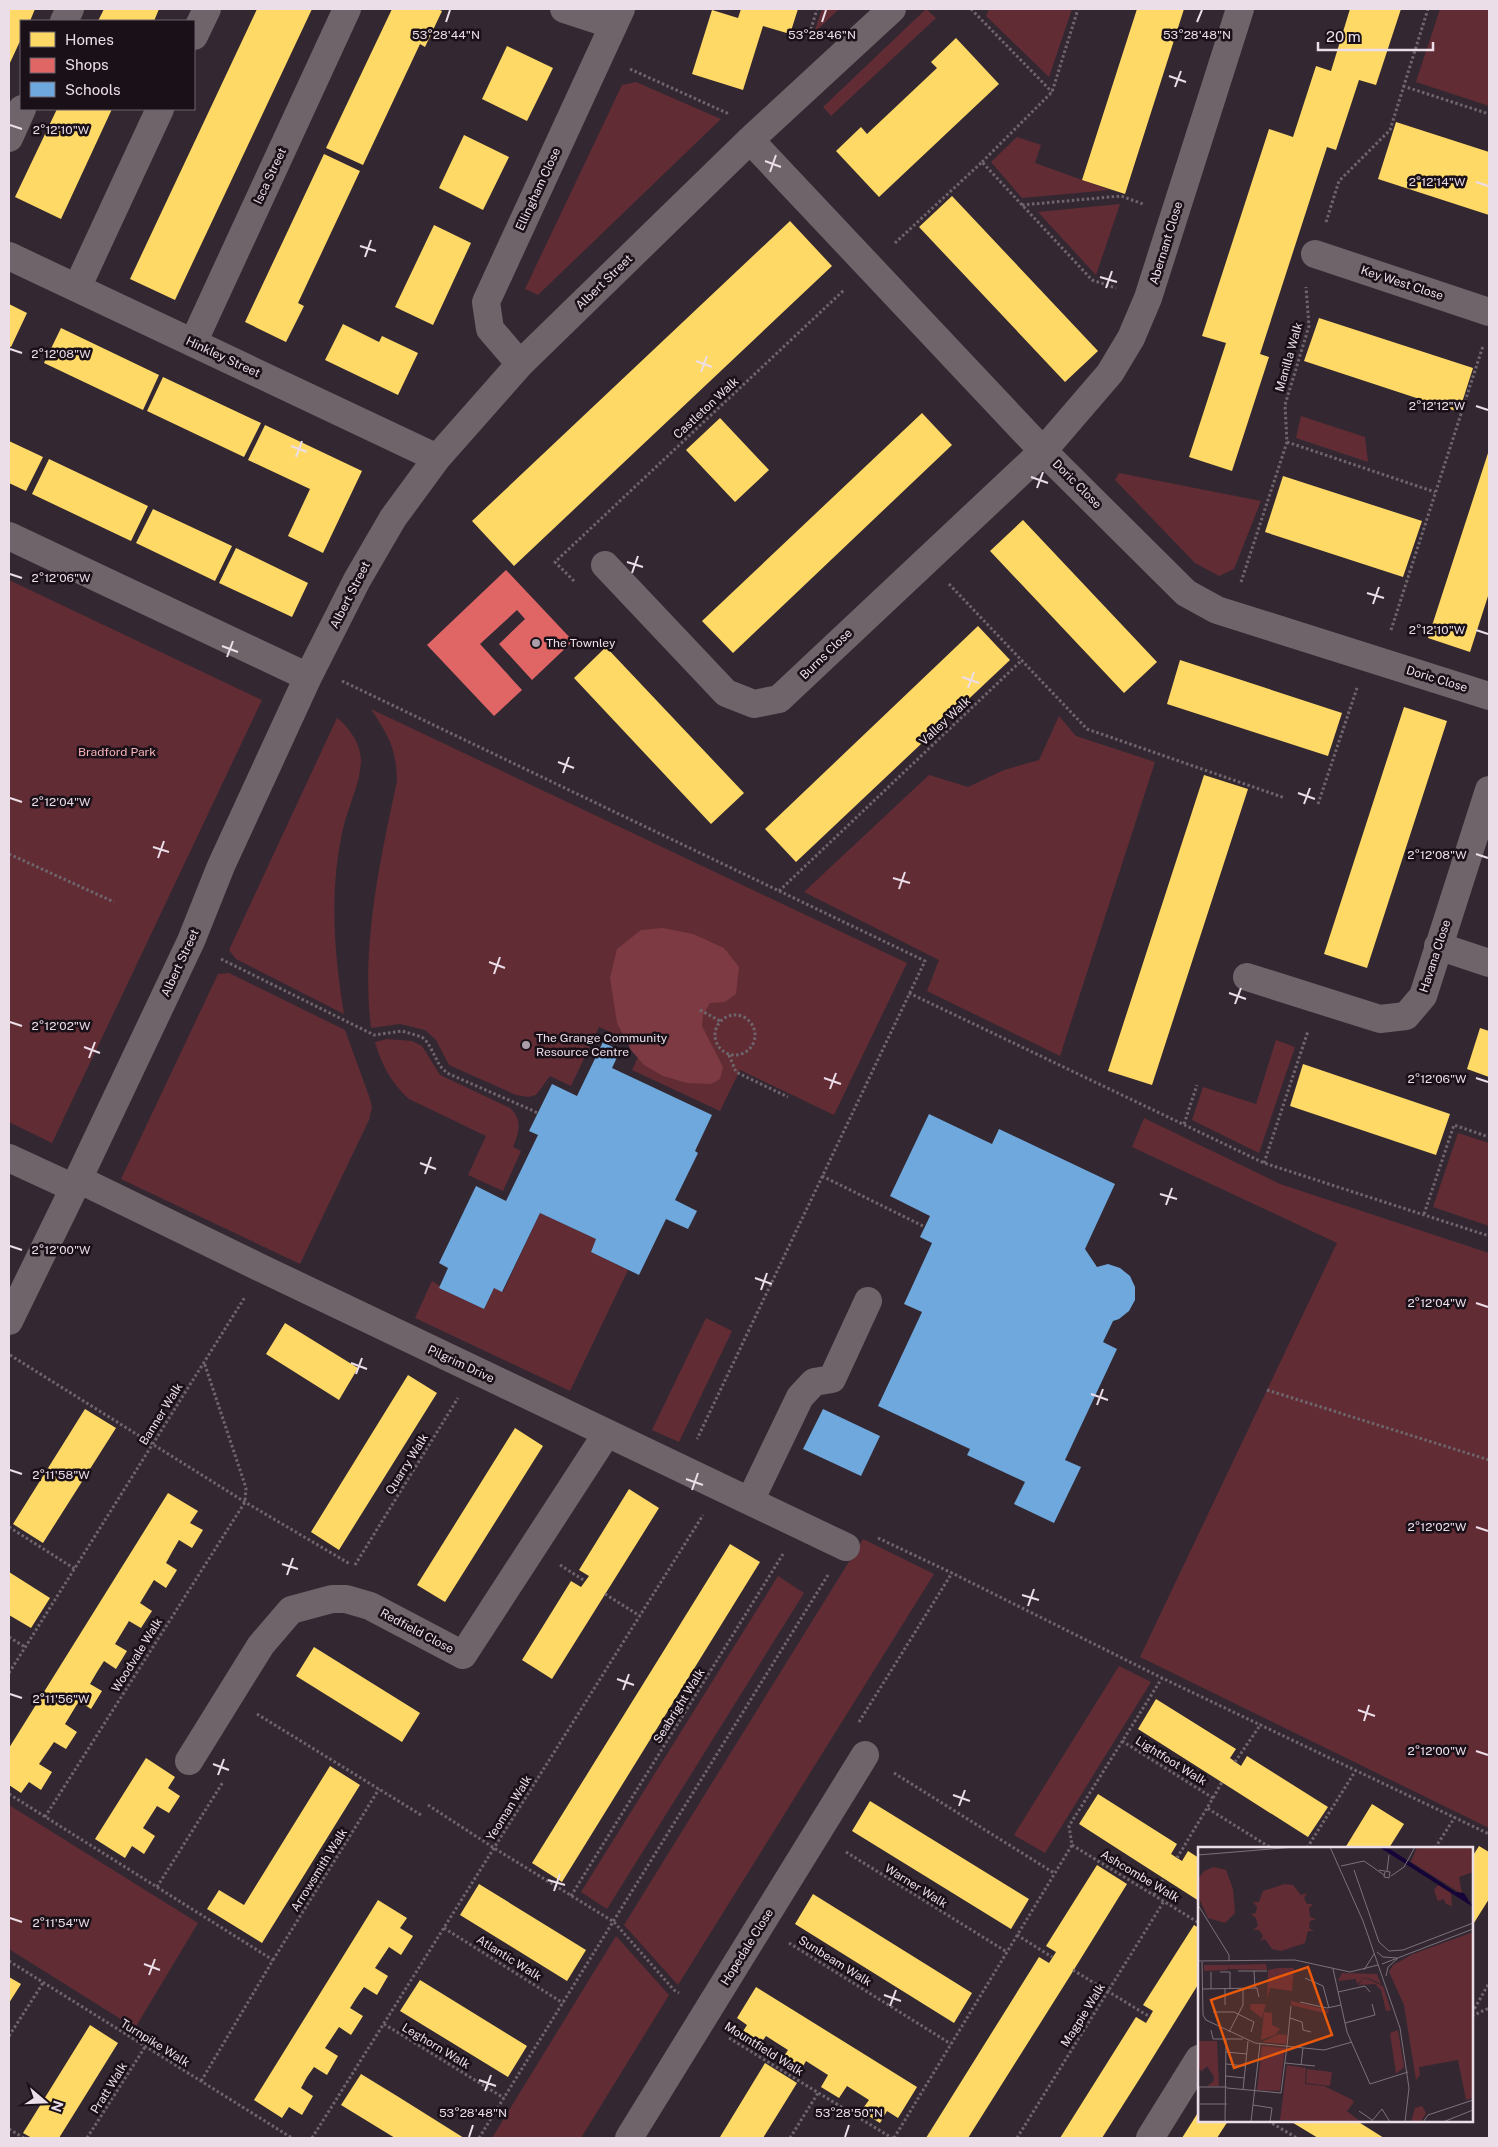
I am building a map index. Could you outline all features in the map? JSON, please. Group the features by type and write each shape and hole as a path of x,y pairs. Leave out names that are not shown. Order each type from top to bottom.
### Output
{"street":[{"path":"195,34 207,9"},
{"name":"Isca Street","path":"194,343 347,9"},
{"path":"564,9 617,17"},
{"name":"Albert Street","path":"10,1316 76,1183 190,940 311,672 357,580 393,518 437,458 520,364 756,134 892,9"},
{"name":"Abernant Close","path":"1043,451 1110,373 1131,338 1148,298 1240,9"},
{"name":"Ellingham Close","path":"520,364 490,329 486,302 617,17"},
{"path":"9,138 22,110"},
{"path":"76,288 160,110"},
{"name":"Doric Close","path":"756,134 869,268 1043,451 1186,593 1218,610 1489,696"},
{"name":"Key West Close","path":"1315,254 1489,312"},
{"name":"Hinkley Street","path":"9,256 437,458"},
{"name":"Burns Close","path":"605,565 726,693 754,704 779,699 1043,451"},
{"path":"9,536 311,672"},
{"name":"Havana Close","path":"1247,977 1380,1019 1406,1016 1423,996 1489,790"},
{"path":"1438,946 1489,963"},
{"name":"Pilgrim Drive","path":"9,1158 76,1183 263,1269 846,1547"},
{"path":"750,1501 800,1397 814,1382 832,1379 868,1301"},
{"name":"Redfield Close","path":"189,1761 261,1645 292,1610 332,1599 346,1600 370,1606 463,1655 607,1433"},
{"name":"Hopedale Close","path":"629,2138 865,1755"},
{"path":"1150,2138 1198,2061"}],"path":[{"path":"971,9 1052,92 1078,9"},
{"name":"Manilla Walk","path":"1230,614 1288,442 1285,405 1309,326 1305,283 1339,181 1390,130 1428,9"},
{"path":"600,55 756,134"},
{"path":"1403,86 1489,114"},
{"name":"Castleton Walk","path":"555,562 982,162 1052,92"},
{"path":"982,162 1092,280 1148,298"},
{"path":"1022,205 1121,196 1174,215"},
{"path":"1318,804 1374,659 1435,492 1483,345"},
{"path":"1288,442 1435,492"},
{"path":"926,560 1087,729 1285,798"},
{"name":"Valley Walk","path":"779,891 1022,660"},
{"path":"311,672 925,961 683,1469"},
{"path":"9,854 114,902"},
{"path":"220,959 374,1035 402,1031 422,1038 428,1043 440,1066 447,1073 538,1113"},
{"path":"909,993 1264,1163 1489,1236"},
{"path":"1264,1163 1318,1000"},
{"path":"700,1010 720,1020"},
{"path":"739,1015 750,1022 754,1028 755,1040 748,1052 742,1055 729,1055 722,1052 714,1040 714,1033 720,1020 739,1015"},
{"path":"729,1055 736,1072 788,1097"},
{"path":"1184,1124 1196,1085"},
{"path":"1424,1214 1454,1125 1489,1137"},
{"path":"822,1176 925,1227"},
{"name":"Banner Walk","path":"9,1673 263,1269"},
{"path":"9,1354 245,1502 246,1488 204,1362"},
{"name":"Quarry Walk","path":"245,1502 354,1567 475,1370"},
{"path":"1267,1390 1489,1460"},
{"name":"Yeoman Walk","path":"312,2138 721,1487"},
{"name":"Woodvale Walk","path":"45,1817 245,1502"},
{"name":"Seabright Walk","path":"571,1896 801,1526"},
{"path":"9,1527 75,1568"},
{"path":"479,2138 856,1528 952,1573 1162,1678 1489,1834"},
{"path":"952,1573 846,1743 1054,1873"},
{"path":"605,1594 640,1616"},
{"path":"9,1637 25,1647"},
{"path":"893,2138 1072,1845 1069,1826 1162,1678"},
{"path":"228,1696 421,1815"},
{"path":"1235,1762 1261,1724"},
{"name":"Lightfoot Walk","path":"1122,1741 1213,1798 1177,1858"},
{"path":"1308,1847 1356,1770"},
{"path":"157,1887 223,1782"},
{"path":"1213,1798 1222,1782"},
{"name":"Arrowsmith Walk","path":"200,2082 379,1789"},
{"path":"9,1794 273,1960"},
{"name":"Mountfield Walk","path":"428,1805 614,1922 674,1990 705,2016 818,2093 893,2138"},
{"path":"1207,1808 1269,1847"},
{"path":"1436,1847 1455,1817"},
{"name":"Warner Walk","path":"816,1834 1007,1952"},
{"name":"Ashcombe Walk","path":"1072,1845 1198,1922"},
{"path":"1154,1895 1164,1878"},
{"name":"Magpie Walk","path":"1018,2138 1164,1901"},
{"name":"Sunbeam Walk","path":"760,1926 951,2044"},
{"name":"Atlantic Walk","path":"444,1928 564,2003"},
{"path":"1017,1935 1052,1958"},
{"name":"Turnpike Walk","path":"9,1962 292,2138"},
{"path":"1073,1970 1150,2017"},
{"path":"1473,2012 1489,1982"},
{"path":"9,2036 43,1983"},
{"path":"1473,2014 1489,2008"},
{"name":"Leghorn Walk","path":"384,2024 504,2098"},
{"name":"Pratt Walk","path":"87,2138 145,2047"},
{"path":"790,2138 818,2093"},
{"path":"1270,2122 1297,2138"},
{"path":"9,2129 24,2138"}],"green space":[{"path":"822,9 839,9 814,33"},
{"path":"926,9 936,18 831,116 823,107"},
{"path":"989,9 1072,9 1049,77 986,16"},
{"path":"1440,9 1489,9 1489,106 1416,82"},
{"path":"636,82 721,119 538,295 525,289 622,85"},
{"path":"1017,137 1041,145 1035,163 1110,190 1022,198 991,162"},
{"path":"1120,204 1096,275 1038,212"},
{"path":"1301,416 1365,437 1368,462 1296,438"},
{"path":"1119,473 1261,501 1234,569 1219,576 1195,563 1115,480"},
{"name":"Bradford Park","path":"9,580 262,700 52,1143 9,1122"},
{"path":"371,709 907,963 834,1115 740,1070 720,1111 632,1070 643,1047 599,1027 571,1086 550,1076 536,1095 528,1097 516,1095 449,1065 436,1040 425,1030 400,1024 371,1028 368,966 370,934 384,842 397,781 393,751 383,727"},
{"path":"1059,716 1076,736 1155,762 1060,1056 927,991 939,960 804,892 929,775 968,787 1004,770 1039,760"},
{"path":"337,718 353,736 359,747 361,759 357,786 343,829 336,875 334,922 344,1014 236,959 229,950"},
{"path":"229,973 345,1030 372,1107 369,1120 300,1264 121,1179 218,974"},
{"path":"387,1039 412,1041 422,1046 440,1075 510,1108 514,1113 519,1126 513,1147 521,1151 503,1191 468,1175 486,1136 409,1099 397,1087 380,1058 375,1042"},
{"path":"1276,1040 1295,1047 1259,1153 1192,1120 1203,1087 1256,1104"},
{"path":"1144,1118 1280,1184 1489,1253 1489,1828 1140,1657 1337,1243 1132,1147"},
{"path":"1458,1133 1489,1143 1489,1226 1433,1207"},
{"path":"540,1213 596,1239 591,1252 628,1270 570,1391 415,1318 432,1281 440,1286 439,1288 484,1309 494,1288 503,1292"},
{"path":"706,1318 732,1331 679,1442 652,1430"},
{"path":"863,1539 934,1574 678,1985 624,1925"},
{"path":"778,1576 804,1593 607,1909 581,1892"},
{"path":"1119,1666 1151,1682 1045,1853 1014,1835"},
{"path":"9,1805 198,1923 135,2028 9,1949"},
{"path":"616,1936 669,1995 581,2138 492,2138"}],"shaded area":[{"path":"663,928 693,934 724,948 739,967 736,994 725,1002 710,1003 703,1015 702,1026 723,1067 720,1079 711,1084 687,1083 663,1076 644,1065 631,1050 617,1023 610,978 617,949 641,930"}],"building: Homes":[{"path":"9,9 35,9 30,20 20,20 20,41 9,65"},
{"path":"104,9 159,9 154,20 98,20"},
{"path":"257,9 312,9 175,300 130,279"},
{"path":"392,9 438,9 442,11 425,47 420,44 363,165 326,148"},
{"path":"741,9 798,9 790,34 763,26 743,90 692,74 712,10 738,18"},
{"path":"1137,9 1184,9 1125,194 1082,180"},
{"path":"1350,9 1401,9 1376,85 1359,80 1336,150 1327,147 1260,354 1269,357 1232,471 1189,457 1226,343 1202,336 1269,129 1293,137 1316,66 1331,71"},
{"path":"956,38 999,84 879,197 836,151 861,127 867,134 937,68 931,62"},
{"path":"507,46 553,68 527,121 482,99"},
{"path":"57,110 112,110 61,219 15,197"},
{"path":"1396,122 1489,152 1489,215 1378,179"},
{"path":"464,135 509,157 483,210 439,188"},
{"path":"324,154 360,171 298,303 304,306 286,342 245,322"},
{"path":"952,196 1098,351 1065,382 919,227"},
{"path":"790,221 832,266 514,566 472,521"},
{"path":"434,225 471,243 433,325 395,307"},
{"path":"9,304 27,313 11,347 9,346"},
{"path":"1319,318 1473,368 1459,412 1304,361"},
{"path":"343,324 379,342 382,336 418,353 398,395 325,360"},
{"path":"61,328 159,375 143,410 44,363"},
{"path":"163,377 261,423 244,457 147,411"},
{"path":"922,413 952,445 733,653 702,621"},
{"path":"720,418 769,470 735,502 686,450"},
{"path":"265,425 362,471 323,553 288,536 310,489 248,460"},
{"path":"9,441 43,457 26,491 9,483"},
{"path":"1489,450 1489,593 1470,652 1428,638"},
{"path":"49,459 148,506 131,541 32,494"},
{"path":"1283,476 1422,521 1403,577 1265,532"},
{"path":"153,509 232,546 215,581 136,543"},
{"path":"1023,520 1157,662 1124,693 990,551"},
{"path":"236,548 308,583 292,617 219,583"},
{"path":"978,626 1010,660 796,862 765,829"},
{"path":"606,647 744,793 711,824 574,678"},
{"path":"1180,660 1342,713 1328,756 1167,704"},
{"path":"1404,707 1447,721 1367,968 1324,954"},
{"path":"1204,775 1248,789 1152,1085 1108,1071"},
{"path":"1480,1028 1489,1031 1489,1077 1467,1069"},
{"path":"1303,1064 1450,1114 1436,1155 1290,1106"},
{"path":"285,1323 358,1368 339,1400 266,1354"},
{"path":"408,1375 437,1393 339,1550 311,1532"},
{"path":"85,1409 116,1428 43,1543 13,1524"},
{"path":"515,1428 543,1446 445,1602 417,1585"},
{"path":"629,1489 659,1508 552,1679 522,1660 571,1581 581,1587 589,1576 579,1570"},
{"path":"168,1493 198,1511 190,1523 203,1530 192,1548 179,1540 166,1563 177,1570 166,1588 154,1580 140,1603 152,1611 141,1628 129,1621 115,1644 127,1651 116,1669 104,1661 90,1684 102,1691 91,1709 79,1701 65,1724 77,1732 66,1749 54,1742 39,1764 52,1772 41,1790 29,1782 21,1793 9,1785 9,1748"},
{"path":"730,1544 760,1562 562,1882 532,1863"},
{"path":"9,1572 50,1598 31,1628 9,1615"},
{"path":"314,1647 420,1713 402,1742 296,1676"},
{"path":"1156,1699 1236,1749 1230,1758 1241,1766 1247,1756 1328,1807 1308,1837 1138,1729"},
{"path":"146,1758 175,1777 168,1788 180,1796 169,1813 157,1806 143,1828 155,1836 144,1854 132,1846 125,1858 95,1839"},
{"path":"330,1766 360,1785 262,1943 207,1909 219,1890 244,1905"},
{"path":"1098,1794 1177,1844 1171,1854 1182,1861 1188,1851 1198,1857 1198,1900 1079,1824"},
{"path":"870,1801 1029,1899 1011,1929 852,1831"},
{"path":"1372,1804 1404,1824 1390,1847 1346,1847"},
{"path":"1479,1846 1489,1852 1489,1899 1473,1924 1473,1855"},
{"path":"1097,1865 1127,1884 1070,1976 968,2138 926,2138 1039,1957 1049,1963 1056,1952 1046,1946"},
{"path":"479,1884 586,1950 567,1981 460,1915"},
{"path":"813,1894 972,1993 954,2023 795,1924"},
{"path":"378,1900 407,1918 400,1928 413,1936 401,1955 389,1947 375,1968 388,1976 377,1995 364,1987 350,2008 363,2016 351,2035 339,2027 325,2048 338,2056 327,2075 314,2067 307,2077 301,2088 313,2096 302,2115 289,2107 282,2118 254,2100"},
{"path":"1194,1925 1198,1927 1198,1985 1102,2138 1060,2138 1136,2017 1146,2023 1153,2011 1143,2005"},
{"path":"9,1977 21,1984 9,2003"},
{"path":"420,1980 527,2046 508,2077 400,2011"},
{"path":"756,1987 917,2087 898,2118 887,2111 880,2123 861,2111 869,2100 847,2086 839,2098 821,2087 828,2075 806,2061 799,2073 781,2061 788,2050 766,2036 758,2047 740,2036 747,2025 737,2018"},
{"path":"90,2025 118,2043 59,2138 32,2138 23,2133"},
{"path":"765,2063 797,2083 763,2138 720,2137"},
{"path":"361,2074 464,2138 395,2138 341,2105"},
{"path":"1198,2113 1198,2122 1227,2122 1217,2138 1182,2138"},
{"path":"1292,2122 1359,2122 1384,2138 1318,2138"}],"building: Shops":[{"name":"The Townley","path":"506,570 573,641 532,680 499,644 525,619 517,610 480,644 522,690 494,716 427,645"}],"building: Schools":[{"path":"603,1042 620,1051 612,1068 712,1115 695,1151 698,1153 675,1200 697,1211 688,1229 666,1219 639,1275 591,1252 596,1239 540,1213 502,1292 494,1288 484,1309 439,1288 448,1268 439,1263 476,1186 506,1201 538,1135 529,1131 552,1084 577,1096"},
{"path":"929,1114 992,1144 999,1129 1115,1184 1085,1249 1097,1267 1108,1264 1120,1268 1130,1276 1135,1287 1135,1300 1129,1311 1113,1321 1103,1342 1117,1349 1065,1460 1081,1467 1054,1523 1014,1504 1025,1482 967,1455 970,1449 878,1406 922,1312 904,1304 932,1243 920,1237 930,1216 890,1196"},
{"path":"823,1409 880,1436 861,1476 803,1449"}],"place":[{"name":"The Townley","path":"536,643"},
{"name":"The Grange Community Resource Centre","path":"526,1045"}]}
